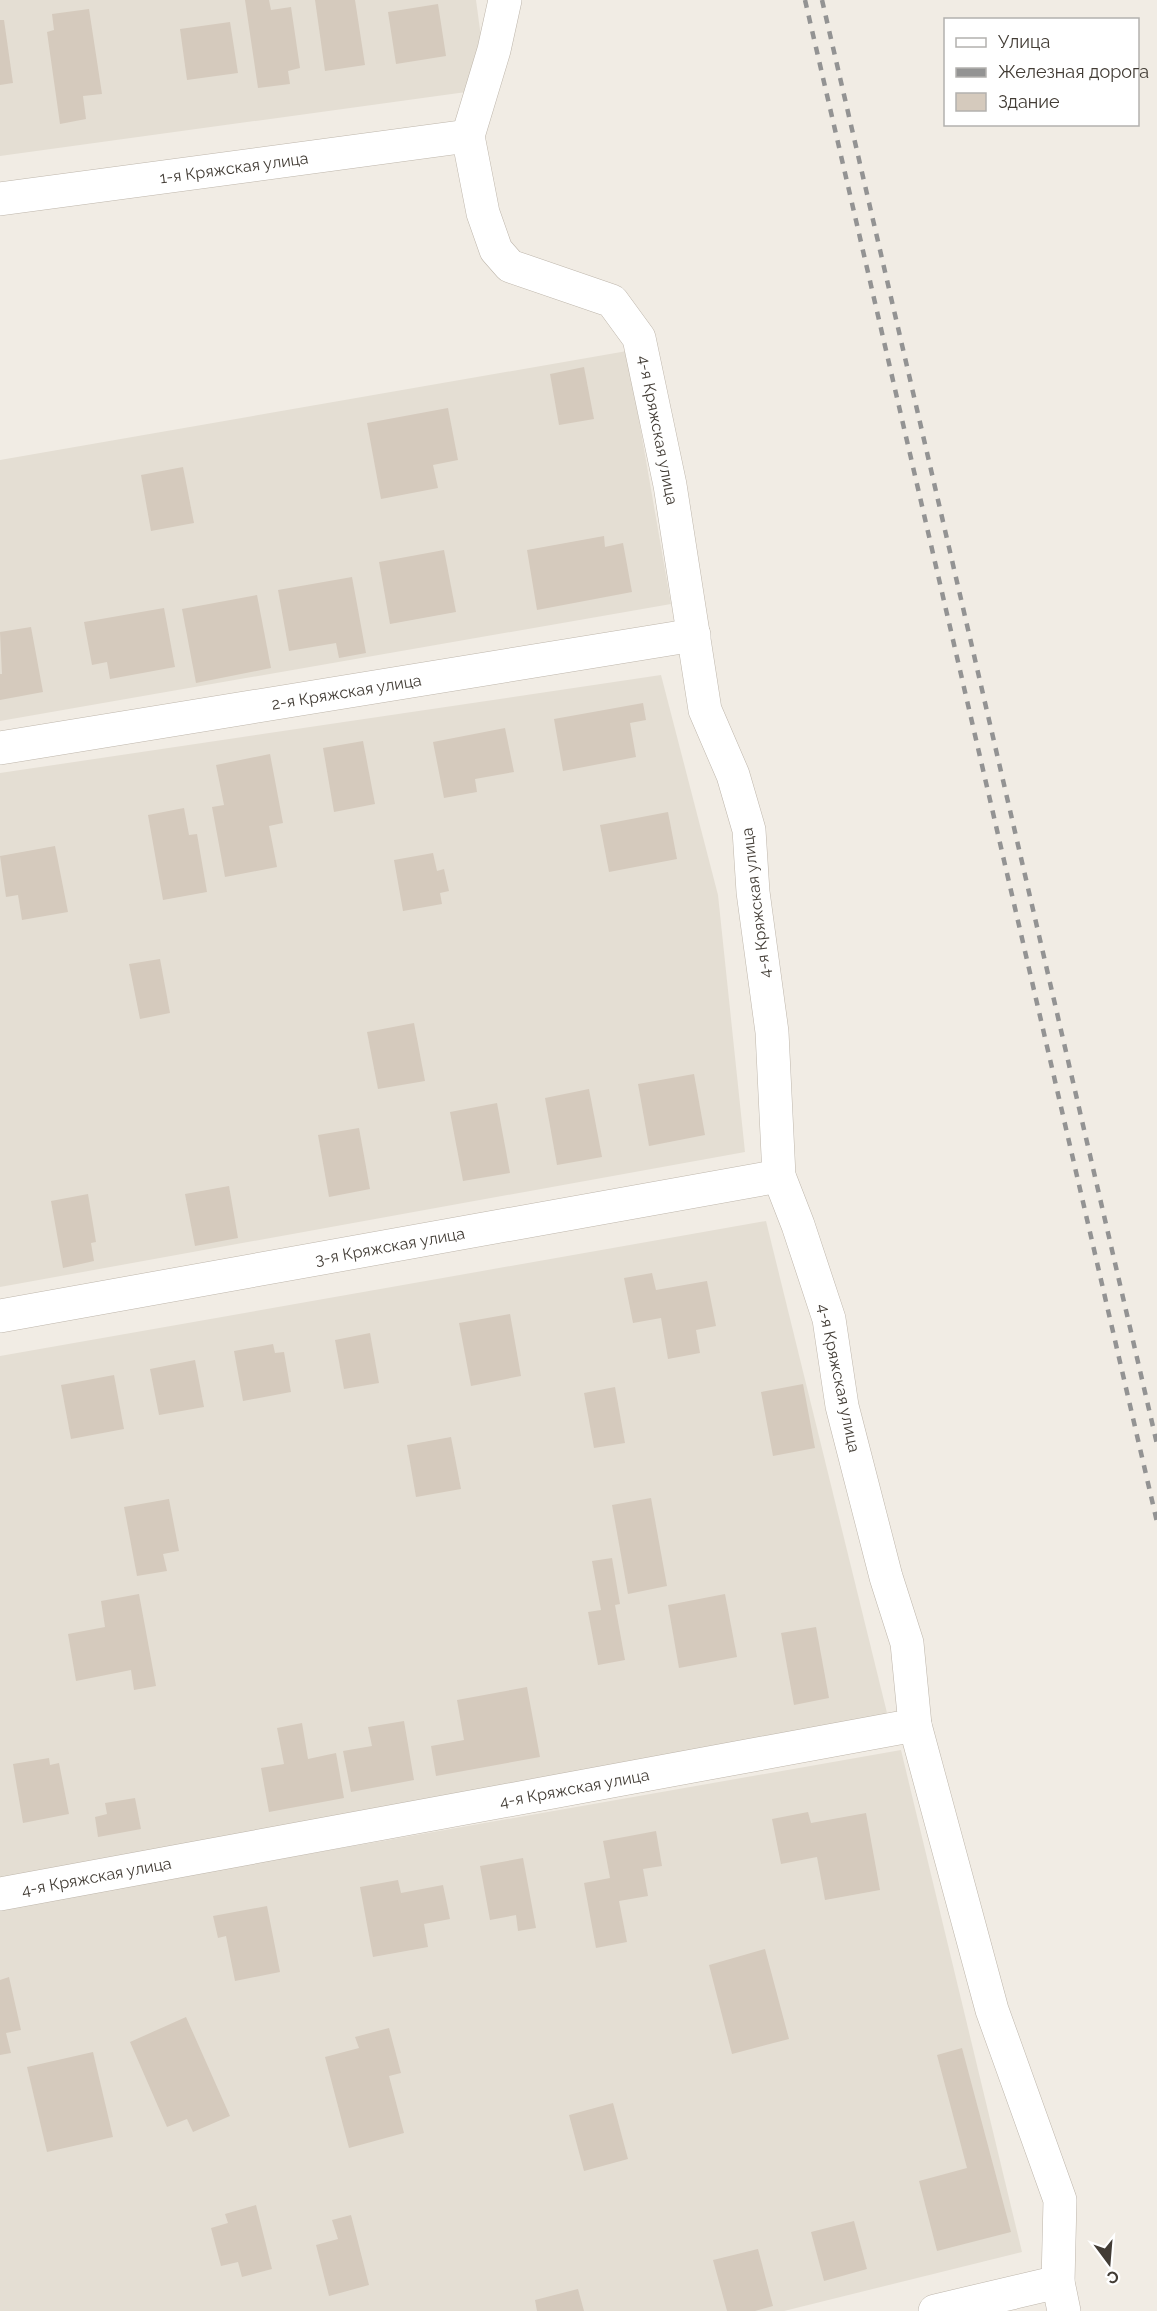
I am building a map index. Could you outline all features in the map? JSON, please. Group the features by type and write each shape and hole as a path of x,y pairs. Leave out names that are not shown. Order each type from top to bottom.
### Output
{"street":[{"path":"468,136 494,50 505,0"},
{"name":"1-я Кряжская улица","path":"0,199 468,136"},
{"name":"4-я Кряжская улица","path":"0,1894 915,1725 907,1643 886,1577 843,1406 829,1319 779,1176 772,1032 753,892 749,830 733,774 705,710 670,485 639,338 612,301 510,266 495,250 483,213 468,136"},
{"name":"2-я Кряжская улица","path":"0,748 694,635"},
{"name":"3-я Кряжская улица","path":"0,1316 779,1176"},
{"path":"915,1725 992,2010 1060,2200 1061,2296 936,2311"}],"shaded area":[{"path":"0,0 476,0 488,89 0,156"},
{"path":"627,351 671,604 0,721 0,460"},
{"path":"661,675 718,895 745,1152 0,1287 0,773"},
{"path":"766,1221 889,1721 0,1881 0,1356"},
{"path":"901,1750 1022,2252 784,2311 0,2311 0,1908"}],"building":[{"path":"245,0 269,0 271,10 291,7 300,68 288,71 290,84 258,88"},
{"path":"315,0 355,0 365,65 325,71"},
{"path":"438,4 446,56 396,64 388,12"},
{"path":"89,9 102,94 83,96 86,119 60,124 47,32 54,30 52,14"},
{"path":"0,20 4,20 13,83 0,85"},
{"path":"230,22 238,73 187,80 180,29"},
{"path":"584,367 594,419 559,425 550,374"},
{"path":"448,408 458,460 433,465 438,488 381,499 367,423"},
{"path":"183,467 194,523 151,531 141,475"},
{"path":"604,536 605,547 623,543 632,592 537,610 527,550"},
{"path":"444,550 456,612 390,624 379,562"},
{"path":"352,577 366,653 339,658 336,643 289,651 278,590"},
{"path":"257,595 271,668 196,683 182,609"},
{"path":"164,608 175,667 110,679 107,662 92,665 84,622"},
{"path":"31,627 43,692 0,700 0,674 2,674 0,632"},
{"path":"643,703 646,720 630,723 636,757 563,771 554,719"},
{"path":"505,728 514,772 475,779 477,792 444,798 433,742"},
{"path":"363,741 375,804 334,812 323,748"},
{"path":"270,754 283,823 269,826 277,867 225,877 212,807 224,805 216,765"},
{"path":"184,808 189,835 197,834 207,892 163,900 148,815"},
{"path":"668,812 677,859 609,872 600,825"},
{"path":"55,846 68,912 22,920 18,895 6,897 0,856"},
{"path":"433,853 437,871 444,869 449,891 440,893 442,904 403,911 394,860"},
{"path":"160,959 170,1013 140,1019 129,964"},
{"path":"414,1023 425,1081 378,1089 367,1032"},
{"path":"694,1074 705,1135 649,1146 638,1084"},
{"path":"589,1089 602,1157 557,1165 545,1098"},
{"path":"497,1103 510,1173 463,1181 450,1112"},
{"path":"359,1128 370,1189 329,1197 318,1135"},
{"path":"229,1186 238,1238 195,1246 185,1194"},
{"path":"88,1194 96,1242 91,1243 94,1261 63,1268 51,1201"},
{"path":"652,1273 656,1290 707,1281 716,1326 696,1330 700,1353 668,1359 661,1318 633,1323 624,1278"},
{"path":"510,1314 521,1376 471,1386 459,1323"},
{"path":"370,1333 379,1383 344,1389 335,1340"},
{"path":"273,1344 275,1353 284,1352 291,1392 243,1401 234,1351"},
{"path":"195,1360 204,1407 159,1415 150,1369"},
{"path":"114,1375 124,1429 71,1439 61,1385"},
{"path":"803,1384 815,1448 773,1456 761,1392"},
{"path":"615,1387 625,1443 594,1448 584,1393"},
{"path":"451,1437 461,1489 416,1497 407,1445"},
{"path":"651,1498 667,1586 628,1594 612,1505"},
{"path":"169,1499 179,1551 163,1554 167,1571 137,1576 124,1507"},
{"path":"612,1558 620,1604 615,1605 625,1660 598,1665 588,1612 601,1610 592,1561"},
{"path":"139,1594 156,1686 134,1690 131,1670 76,1681 68,1634 105,1627 101,1601"},
{"path":"725,1594 737,1657 679,1668 668,1605"},
{"path":"816,1627 829,1698 794,1705 781,1633"},
{"path":"527,1687 540,1757 436,1776 431,1746 464,1740 457,1700"},
{"path":"404,1721 414,1780 351,1792 343,1751 372,1746 368,1727"},
{"path":"302,1723 308,1759 336,1753 344,1798 269,1812 261,1768 284,1764 277,1728"},
{"path":"49,1758 50,1765 59,1763 69,1814 23,1823 13,1764"},
{"path":"135,1798 141,1829 98,1837 95,1817 107,1814 105,1803"},
{"path":"808,1812 811,1823 866,1813 880,1890 825,1900 817,1857 781,1864 772,1819"},
{"path":"656,1831 662,1866 643,1869 648,1896 619,1901 627,1942 596,1948 584,1883 610,1878 603,1841"},
{"path":"523,1858 536,1928 518,1931 516,1915 490,1920 480,1866"},
{"path":"398,1880 401,1893 443,1885 450,1919 424,1924 428,1947 373,1957 360,1887"},
{"path":"267,1906 280,1972 235,1981 226,1936 218,1938 213,1916"},
{"path":"765,1949 789,2039 732,2054 709,1965"},
{"path":"9,1977 21,2030 6,2033 11,2053 0,2055 0,1980"},
{"path":"186,2017 230,2116 193,2132 187,2119 167,2127 130,2042"},
{"path":"389,2028 401,2073 389,2076 404,2133 349,2148 325,2057 359,2048 355,2037"},
{"path":"962,2048 1011,2232 937,2251 919,2181 967,2168 937,2055"},
{"path":"93,2052 113,2137 47,2152 27,2067"},
{"path":"613,2103 628,2159 584,2171 569,2115"},
{"path":"256,2205 272,2269 242,2277 238,2262 221,2266 211,2228 228,2223 225,2214"},
{"path":"351,2215 369,2285 329,2296 316,2245 338,2239 332,2220"},
{"path":"854,2221 867,2269 824,2281 811,2232"},
{"path":"758,2249 773,2306 755,2311 727,2311 713,2260"},
{"path":"578,2289 584,2311 537,2311 535,2300"}],"railway":[{"path":"805,0 1157,1522"},
{"path":"822,0 1157,1444"}]}
